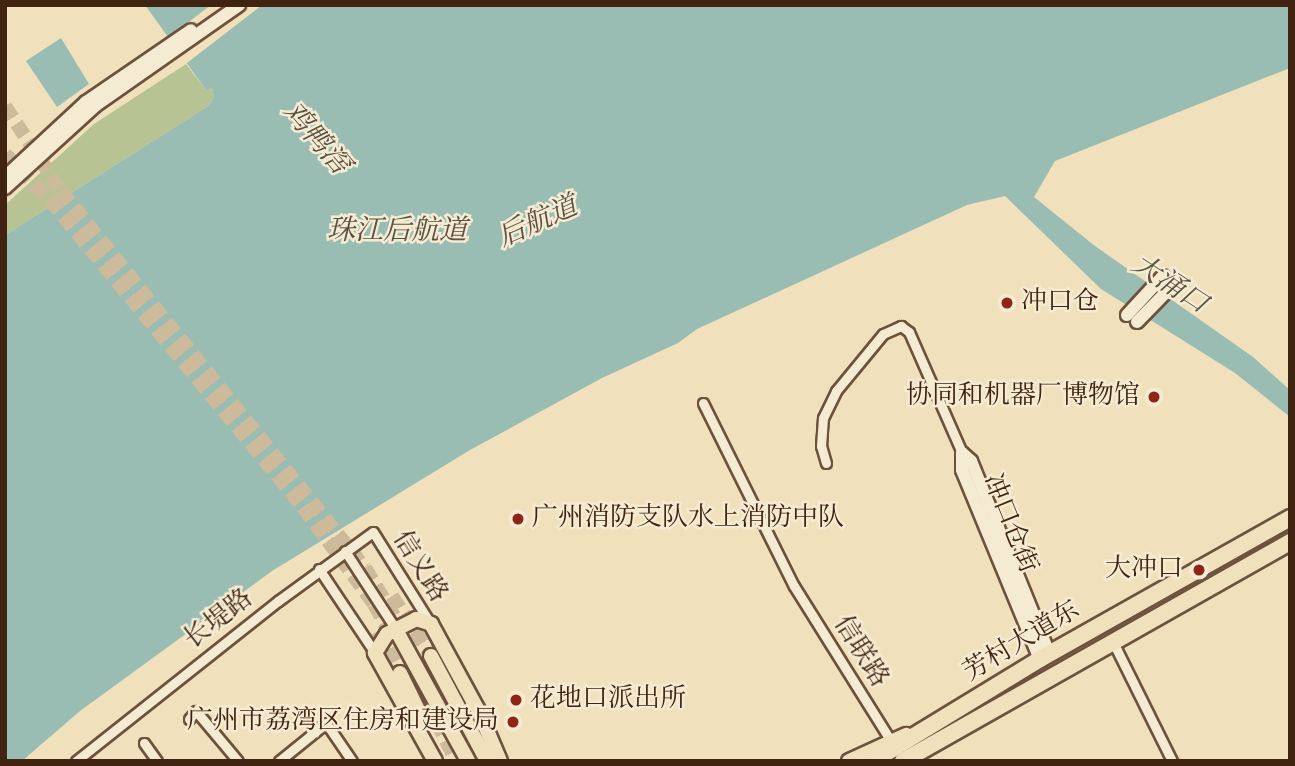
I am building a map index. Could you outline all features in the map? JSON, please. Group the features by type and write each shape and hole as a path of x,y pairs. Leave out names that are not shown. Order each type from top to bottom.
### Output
{"highway":[{"name":"芳村大道东","path":"873,761 1044,656 1290,518"},
{"name":"芳村大道东","path":"903,761 1290,542"}],"main road":[{"path":"7,179 66,127 225,5"},
{"path":"66,127 239,5"},
{"path":"1163,276 1132,318 1175,284"},
{"name":"冲口仓街","path":"962,453 971,461 1044,656"},
{"path":"435,761 374,653 380,641 395,628 415,619 430,624 480,714 500,761"},
{"path":"395,628 468,761"},
{"path":"431,656 487,761"},
{"path":"400,673 444,761"},
{"name":"芳村大道东","path":"849,761 927,727"},
{"name":"芳村大道东","path":"918,761 936,743"}],"street":[{"path":"826,463 821,446 823,418 836,391 883,334 901,326 909,332 962,453"},
{"name":"信联路","path":"703,403 794,586 891,741"},
{"name":"长堤路","path":"73,761 320,569 373,532"},
{"name":"信义路","path":"373,532 430,624"},
{"path":"345,551 395,628"},
{"path":"320,569 374,653"},
{"path":"1113,642 1172,761"},
{"path":"189,719 196,711 238,761"},
{"path":"279,761 326,723 346,759"},
{"path":"144,743 157,761"}],"green space":[{"path":"186,64 206,90 212,87 214,97 208,106 5,235 5,205 94,124"}],"water":[{"name":"珠江后航道","path":"145,5 1290,5 1290,68 1055,161 1034,197 1095,246 1253,357 1290,390 1290,417 1235,373 1101,289 1005,196 967,205 697,329 678,343 602,378 470,450 272,571 80,711 22,761 5,761 5,235 208,106 214,97 212,88 206,90"},
{"path":"61,38 89,84 57,107 26,61"}],"pier":[{"path":"211,5 262,5 183,66 165,40"}],"tunnel":[{"path":"5,106 61,191 365,568 407,637"},
{"path":"5,154 50,200 303,507 374,604 395,642"},
{"path":"392,596 431,656"},
{"path":"378,631 400,673"},
{"path":"418,684 456,761"}],"place":[{"name":"冲口仓","path":"1007,303"},
{"name":"协同和机器厂博物馆","path":"1154,397"},
{"name":"广州消防支队水上消防中队","path":"518,519"},
{"name":"大冲口","path":"1199,570"},
{"name":"花地口派出所","path":"516,700"},
{"name":"广州市荔湾区住房和建设局","path":"513,722"}],"water label":[{"name":"鸡鸭滘","path":"315,139"},
{"name":"后航道","path":"538,223"},
{"name":"大涌口","path":"1169,285"}]}
